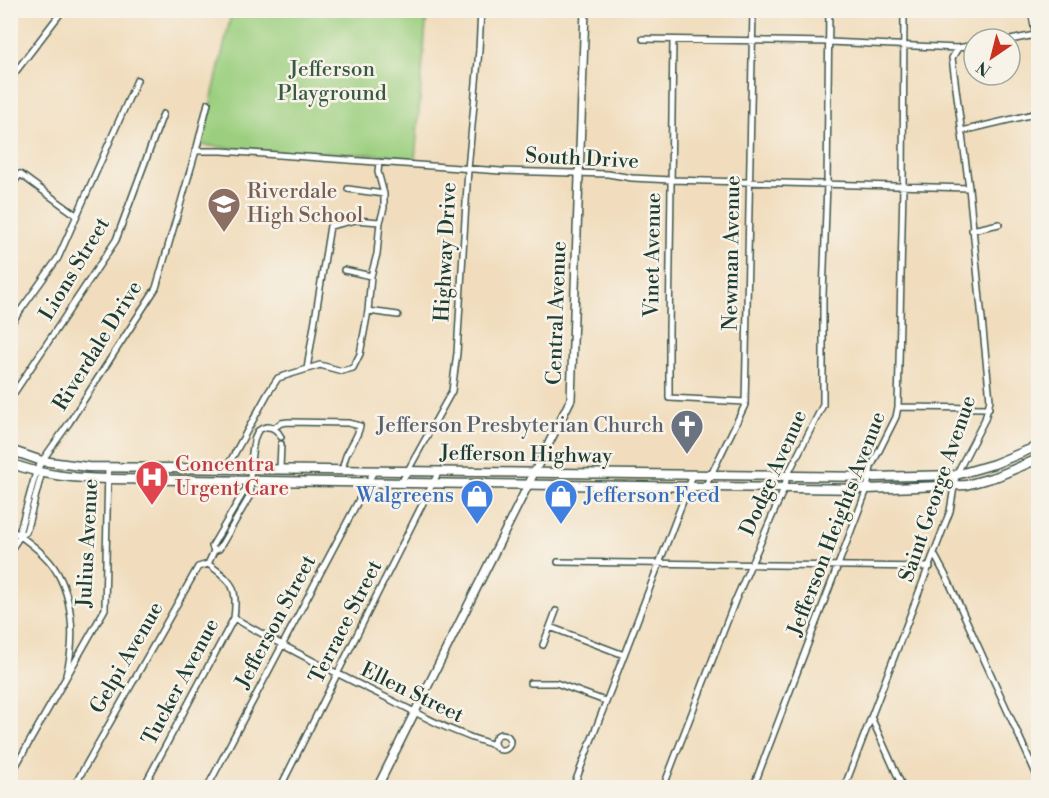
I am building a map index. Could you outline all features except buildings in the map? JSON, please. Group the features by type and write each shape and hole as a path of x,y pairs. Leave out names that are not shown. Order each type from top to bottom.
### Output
{"main road":[{"name":"Central Avenue","path":"377,788 413,711 455,634 571,399 585,10"},
{"name":"Jefferson Highway","path":"10,450 65,466 870,477 956,475 994,464 1038,446"},
{"name":"Jefferson Highway","path":"10,464 39,473 68,478 250,483 867,489 955,486 986,480 1038,459"}],"street":[{"path":"10,79 63,10"},
{"name":"Highway Drive","path":"402,483 452,391 457,353 468,169 481,10"},
{"name":"Newman Avenue","path":"705,487 745,402 753,10"},
{"name":"Dodge Avenue","path":"663,788 750,566 784,489 787,476 823,405 829,10"},
{"name":"Jefferson Heights Avenue","path":"753,788 867,489 871,467 896,417 898,407 904,10"},
{"path":"1031,10 1038,48"},
{"path":"1022,37 1035,35"},
{"path":"643,39 829,42 962,47"},
{"name":"Vinet Avenue","path":"674,40 669,398 745,402"},
{"name":"Saint George Avenue","path":"844,788 930,567 950,511 956,475 989,408 989,382 969,188 952,58 958,48"},
{"path":"10,325 58,258 137,80"},
{"name":"Riverdale Drive","path":"42,461 156,288 208,103"},
{"name":"Lions Street","path":"10,399 116,240 163,114"},
{"path":"962,131 1038,114"},
{"name":"South Drive","path":"195,151 468,169 608,174 671,180 969,188"},
{"path":"226,469 267,393 278,378 320,365 342,371 352,368 360,354 368,311 370,276 377,254 380,222 384,208 384,194 378,172 379,162"},
{"path":"10,188 20,174 76,215"},
{"path":"348,189 384,194"},
{"path":"307,369 330,226 355,220 380,222"},
{"path":"972,230 999,224"},
{"path":"344,270 370,276"},
{"path":"368,311 398,315"},
{"path":"898,407 989,408"},
{"path":"280,470 281,440 274,428 281,423 305,422 348,423 360,426 343,459 343,470"},
{"name":"Gelpi Avenue","path":"73,788 198,567 208,564 214,551 212,546 250,483 254,440 258,431 263,428 274,428"},
{"path":"10,551 20,536 42,461"},
{"name":"Julius Avenue","path":"10,776 105,609 108,467"},
{"name":"Jefferson Street","path":"207,788 374,471"},
{"name":"Terrace Street","path":"280,788 439,471"},
{"path":"573,788 693,475"},
{"path":"10,530 32,544 52,564 60,577 66,596 72,638 71,659 64,682"},
{"path":"934,554 961,606 1038,777"},
{"path":"558,562 930,567"},
{"name":"Tucker Avenue","path":"143,788 234,618 236,598 234,590 223,574 208,564"},
{"path":"10,611 14,641 10,654"},
{"path":"543,645 556,611"},
{"name":"Ellen Street","path":"234,618 453,732 494,746"},
{"path":"550,627 624,655"},
{"path":"530,683 556,682 605,701"},
{"path":"871,717 903,788"}],"green space":[{"name":"Jefferson Playground","path":"232,11 427,11 415,160 387,155 258,151 201,145"}],"place":[{"name":"Riverdale High School","path":"224,233"},
{"name":"Jefferson Presbyterian Church","path":"687,455"},
{"name":"Concentra Urgent Care","path":"152,506"},
{"name":"Walgreens","path":"477,525"},
{"name":"Jefferson Feed","path":"561,525"}]}
